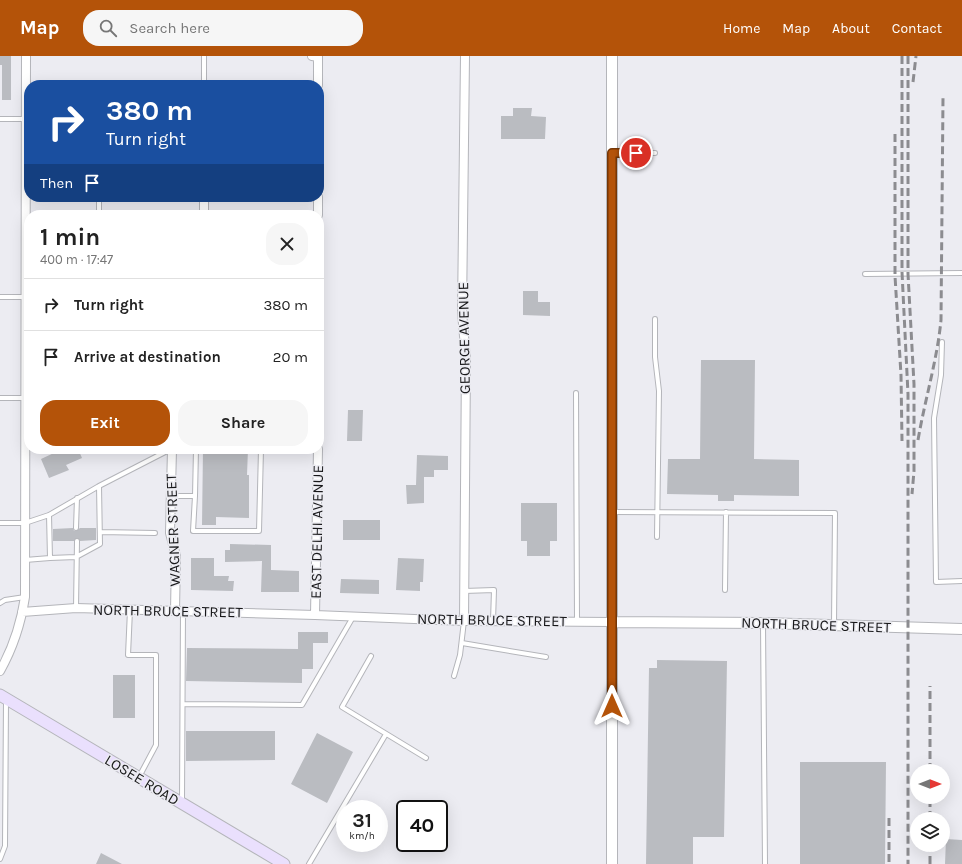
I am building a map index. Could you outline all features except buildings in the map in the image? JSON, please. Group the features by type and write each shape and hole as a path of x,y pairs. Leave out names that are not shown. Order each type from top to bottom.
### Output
{"main road":[{"name":"LOSEE ROAD","path":"3,697 284,864"}],"street":[{"path":"26,56 26,80"},
{"path":"312,56 318,57 318,80"},
{"name":"GEORGE AVENUE","path":"464,621 466,360 462,312 465,56"},
{"path":"612,56 612,864"},
{"path":"0,671 10,653 25,597 27,454"},
{"name":"WAGNER STREET","path":"171,454 170,533 176,556 179,611"},
{"name":"EAST DELHI AVENUE","path":"315,615 318,454"},
{"name":"NORTH BRUCE STREET","path":"22,612 76,608 354,616 493,622 763,623 962,629"}],"lane":[{"path":"204,56 204,80"},
{"path":"0,119 24,119"},
{"path":"612,153 655,153"},
{"path":"865,274 962,273"},
{"path":"0,297 24,297"},
{"path":"655,319 655,358 659,391 657,537"},
{"path":"942,342 941,375 934,418 936,582 962,581"},
{"path":"576,393 577,622"},
{"path":"0,398 24,398"},
{"path":"0,523 25,523 49,515 99,486 161,454"},
{"path":"196,454 193,531 259,531 261,454"},
{"path":"25,560 76,557 100,544 99,486"},
{"path":"171,496 195,496"},
{"path":"76,528 77,498"},
{"path":"612,512 835,513 834,625"},
{"path":"725,590 726,512"},
{"path":"49,515 50,558"},
{"path":"100,532 155,533"},
{"path":"76,608 77,541"},
{"path":"464,591 494,590 493,622"},
{"path":"0,603 5,600 25,597"},
{"path":"130,610 128,655 156,655 156,745 138,777"},
{"path":"179,611 183,704 182,803"},
{"path":"183,704 302,705 354,616"},
{"path":"454,676 460,655 464,621"},
{"path":"763,623 764,864"},
{"path":"462,643 546,657"},
{"path":"371,656 342,707 426,758"},
{"path":"0,859 5,846 3,697"},
{"path":"309,864 386,734"}],"railway":[{"path":"902,56 902,272 908,394 908,864"},
{"path":"908,56 908,274 914,384 914,471 912,494"},
{"path":"913,82 916,56"},
{"path":"918,440 937,350 941,320 943,98"},
{"path":"895,134 895,276 901,375 902,441"},
{"path":"930,686 930,764"},
{"path":"930,804 930,812"},
{"path":"889,818 889,864"},
{"path":"930,852 930,864"}],"route":[{"path":"612,706 612,153 636,153"}]}
